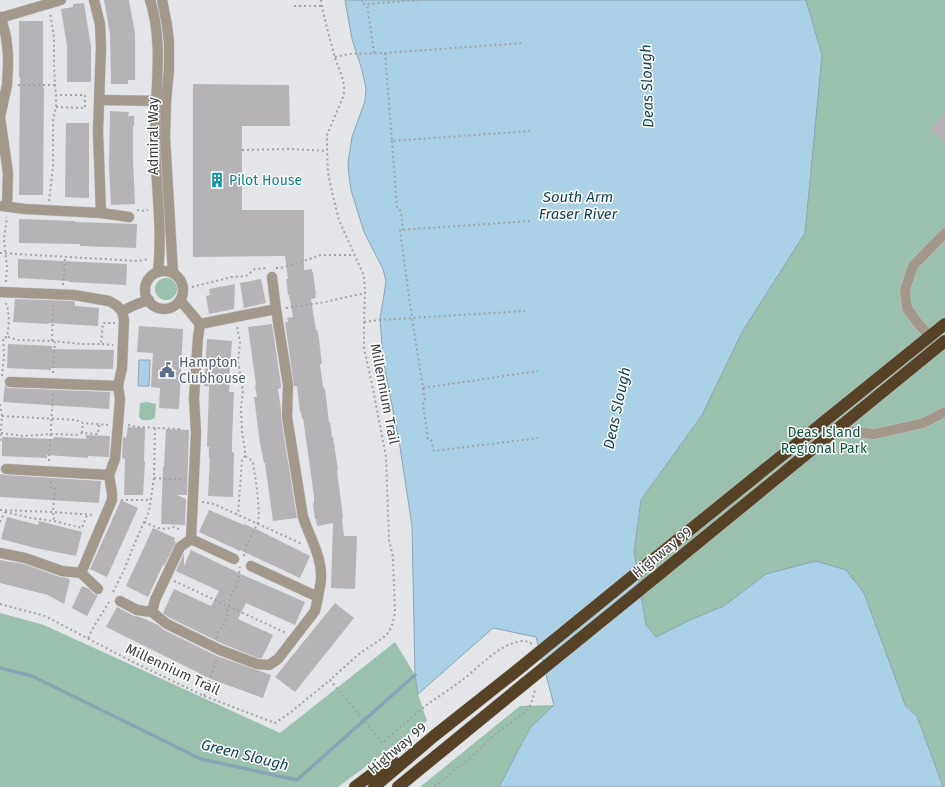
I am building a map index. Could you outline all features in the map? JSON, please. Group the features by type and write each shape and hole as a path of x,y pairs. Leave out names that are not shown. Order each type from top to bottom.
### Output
{"highway":[{"name":"Highway 99","path":"374,787 411,755 945,324"},
{"name":"Highway 99","path":"398,787 945,342"},
{"path":"355,787 372,775 411,755"}],"street":[{"path":"61,0 0,17 6,37 8,54 6,85 0,117 8,173 3,206 25,209 101,213 129,217"},
{"path":"94,0 100,24 101,47 98,131 101,213"},
{"name":"Admiral Way","path":"150,0 156,27 158,47 173,273"},
{"name":"Admiral Way","path":"158,272 160,252 155,135 169,69 169,43 162,0"},
{"path":"156,27 167,25"},
{"path":"100,100 161,101"},
{"path":"930,336 907,308 905,290 913,266 945,233"},
{"path":"163,271 173,273 182,282 183,295 176,305 171,308 158,308 153,305 146,295 146,284 153,274 163,271"},
{"path":"116,598 137,610 152,612 167,624 212,646 257,664 269,665 278,659 315,611 321,577 319,561 315,544 307,531 303,517 287,417 288,385 272,277"},
{"path":"3,292 74,295 109,301 122,311 124,324 122,368 118,386 120,399 115,459 109,475 112,500 81,573"},
{"path":"122,311 149,300"},
{"path":"152,612 155,600 180,547 191,537 196,433 194,398 200,324 180,300"},
{"path":"200,324 276,309"},
{"path":"6,380 53,384 118,386"},
{"path":"835,430 875,434 923,423 945,412"},
{"path":"6,469 109,475"},
{"path":"191,537 318,597"},
{"path":"0,553 25,558 62,572 81,573 98,590"}],"path":[{"name":"Millennium Trail","path":"0,604 45,616 129,660 204,696 275,723 330,680 360,653 383,638 389,632 395,613 393,557 389,540 386,457 364,348 364,276 339,220 328,173 327,135 344,92 344,86 335,57 321,0"},
{"path":"362,0 362,4 421,0"},
{"path":"48,4 54,37 56,95 56,108 53,120 53,167 49,196 49,210"},
{"path":"367,4 374,53"},
{"path":"294,6 322,6"},
{"path":"335,57 349,54 524,43"},
{"path":"384,53 397,208 401,211 403,230"},
{"path":"6,85 55,85"},
{"path":"56,95 85,95 85,108 56,108"},
{"path":"392,141 530,131"},
{"path":"242,150 291,149 327,151"},
{"path":"3,206 8,212 5,224 4,240 7,267 3,292 9,310 10,323 8,337"},
{"path":"530,221 400,230 425,400 423,404 428,439 431,440 434,451 538,438"},
{"path":"0,253 137,261 150,258"},
{"path":"52,341 58,294 64,279 65,257"},
{"path":"276,309 324,302 365,293"},
{"path":"364,322 525,311"},
{"path":"235,318 240,342 238,362 243,392 241,408 242,432 245,450 245,456 242,460 238,515"},
{"path":"6,380 3,338 8,337 18,340 101,344 103,323 124,324"},
{"path":"54,521 53,512 55,488 51,487 50,471 55,342"},
{"path":"423,388 538,371"},
{"path":"0,404 2,416 0,441"},
{"path":"2,416 76,420 83,423 180,429"},
{"path":"82,433 83,423"},
{"path":"1,433 23,436 51,434 78,435 82,433 98,434 99,424"},
{"path":"116,598 132,547 149,511 154,478 154,427"},
{"path":"212,646 217,634 225,624 228,606 238,581 240,567 247,543 258,523 259,512 257,488 253,463 245,456"},
{"path":"154,478 194,480"},
{"path":"112,500 150,500"},
{"path":"193,502 214,504 300,543 315,544"},
{"path":"0,510 105,516"},
{"path":"7,511 31,518 54,521 82,528 87,515"},
{"path":"0,522 7,511"},
{"path":"144,522 158,528 166,529 174,527 191,537"},
{"path":"165,578 286,633 294,640"},
{"path":"88,638 93,627 109,602"},
{"path":"204,696 214,668"},
{"path":"330,680 383,743"}],"green space":[{"name":"Deas Island Regional Park","path":"806,0 945,0 945,787 943,787 917,716 766,574 724,606 690,620 656,637 646,625 634,552 641,500 702,415 742,332 822,55"},
{"path":"166,278 174,281 177,289 174,297 166,300 158,297 155,289 158,281"},
{"path":"147,402 156,404 155,418 150,420 142,420 139,417 140,403"},
{"path":"0,613 44,625 280,733 395,642 415,675 418,694 427,721 338,787 0,787"},
{"path":"554,705 530,728 499,787 420,787 520,706"}],"water":[{"name":"South Arm Fraser River","path":"345,0 806,0 822,55 805,233 742,332 702,415 641,500 634,552 646,625 656,637 690,620 724,606 766,574 816,561 846,570 864,593 906,707 917,716 943,787 499,787 530,728 554,705 536,637 493,628 418,694 415,675 412,526 400,447 383,359 380,318 386,281 383,269 364,232 351,190 349,175 348,163 352,137 365,101 366,88 352,39"},
{"path":"139,360 150,360 149,386 138,386"}],"building":[{"path":"104,0 129,0 135,34 135,80 128,80 128,84 111,84 110,34"},
{"path":"84,3 91,47 91,82 67,82 67,46 61,9 73,7 73,4"},
{"path":"19,21 43,21 43,195 19,195"},
{"name":"Pilot House","path":"193,84 289,85 290,126 242,126 242,210 304,210 304,270 312,269 313,272 316,298 311,299 319,339 323,386 325,389 329,422 338,470 344,536 357,536 355,589 331,588 333,523 317,526 315,519 313,503 314,496 303,418 302,419 300,412 297,386 294,386 285,322 288,322 287,318 293,317 288,295 286,279 288,279 285,256 193,257"},
{"path":"110,111 129,112 128,116 134,116 133,161 135,204 111,205 109,166"},
{"path":"945,113 945,143 930,128"},
{"path":"66,123 89,123 89,198 65,197"},
{"path":"19,219 137,224 136,248 80,246 80,244 19,243"},
{"path":"18,259 127,264 126,285 18,278"},
{"path":"261,279 266,303 244,308 240,283"},
{"path":"235,284 234,309 209,314 206,296 210,295 209,289"},
{"path":"15,299 73,301 75,302 75,306 99,308 98,326 13,322"},
{"path":"272,324 281,385 281,388 278,389 281,418 297,518 273,521 254,397 257,397 256,385 248,327"},
{"name":"Hampton Clubhouse","path":"139,326 183,329 179,409 159,408 160,388 151,387 153,353 137,352"},
{"path":"207,339 232,341 229,392 234,392 232,441 232,452 234,453 233,497 208,496 210,458 209,447 207,447 209,386 204,386"},
{"path":"8,344 52,346 52,349 114,350 113,369 51,368 51,370 7,368"},
{"path":"5,385 7,388 110,392 109,409 3,402"},
{"path":"128,427 145,428 143,495 124,495 125,459 122,458 123,437 126,438"},
{"path":"166,429 189,430 187,495 177,495 186,499 185,525 161,524"},
{"path":"86,435 110,436 109,457 88,456 88,458 47,455 47,458 2,456 2,437 53,439 54,437 86,439"},
{"path":"0,474 101,481 99,503 0,497"},
{"path":"121,500 138,508 107,577 90,569"},
{"path":"209,510 260,531 310,556 300,578 199,532"},
{"path":"7,517 38,525 39,521 82,532 76,556 35,548 1,539"},
{"path":"153,528 175,538 174,541 176,542 148,597 126,586"},
{"path":"191,550 236,572 305,602 295,625 246,603 238,619 273,635 262,658 258,658 223,644 170,618 163,613 174,589 211,606 219,591 176,571 184,553 184,566"},
{"path":"0,560 24,564 70,580 64,604 48,595 0,583"},
{"path":"82,586 98,595 87,616 72,608"},
{"path":"335,603 354,618 295,692 275,677"},
{"path":"117,607 134,616 158,625 164,630 217,656 271,675 263,698 211,679 106,627"}],"waterway":[{"name":"Green Slough","path":"0,668 32,676 201,759 297,780 415,675"}],"place":[{"name":"Pilot House","path":"217,180"},
{"name":"Hampton Clubhouse","path":"167,370"}],"water label":[{"name":"Deas Slough","path":"647,86"},
{"name":"Deas Slough","path":"617,408"}]}
